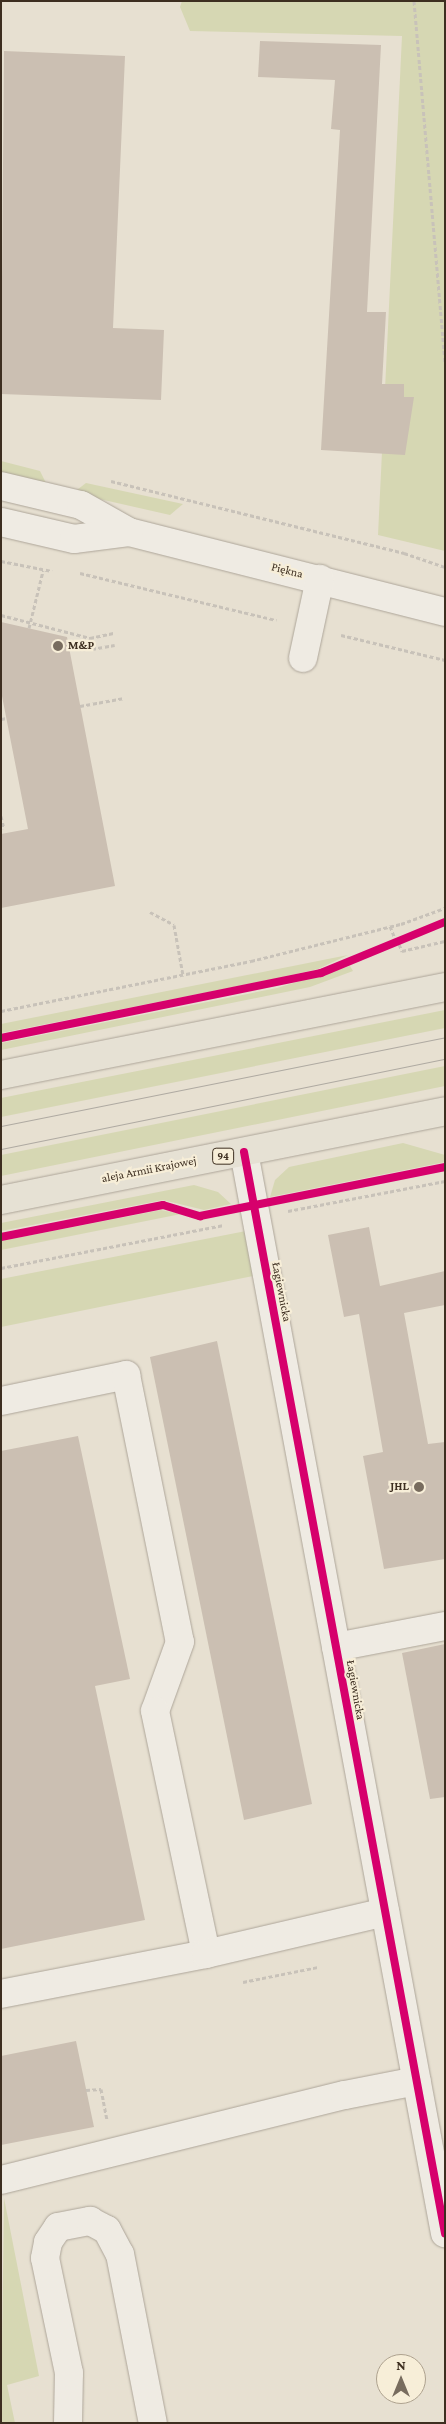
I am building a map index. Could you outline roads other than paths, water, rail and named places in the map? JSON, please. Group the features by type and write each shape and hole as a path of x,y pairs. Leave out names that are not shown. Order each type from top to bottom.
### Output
{"main road":[{"path":"1,1075 445,987"},
{"name":"aleja Armii Krajowej","path":"1,1200 445,1111"}],"street":[{"name":"Piękna","path":"1,486 81,505 129,532 445,612"},
{"name":"Piękna","path":"1,522 74,539 129,532"},
{"path":"303,658 320,579"},
{"name":"Łagiewnicka","path":"244,1152 445,2233"},
{"path":"1,1401 126,1375 180,1642 155,1711 206,1954"},
{"path":"336,1647 445,1626"},
{"path":"1,1994 206,1954 385,1912"},
{"path":"1,2180 345,2095 417,2081"},
{"path":"68,2423 69,2374 45,2258 48,2242 58,2227 90,2220 107,2230 120,2254 153,2423"}],"tram line":[{"path":"1,1126 445,1037"},
{"path":"1,1149 445,1059"}],"place":[{"name":"M&P","path":"58,646"},
{"name":"JHL","path":"419,1487"}]}
